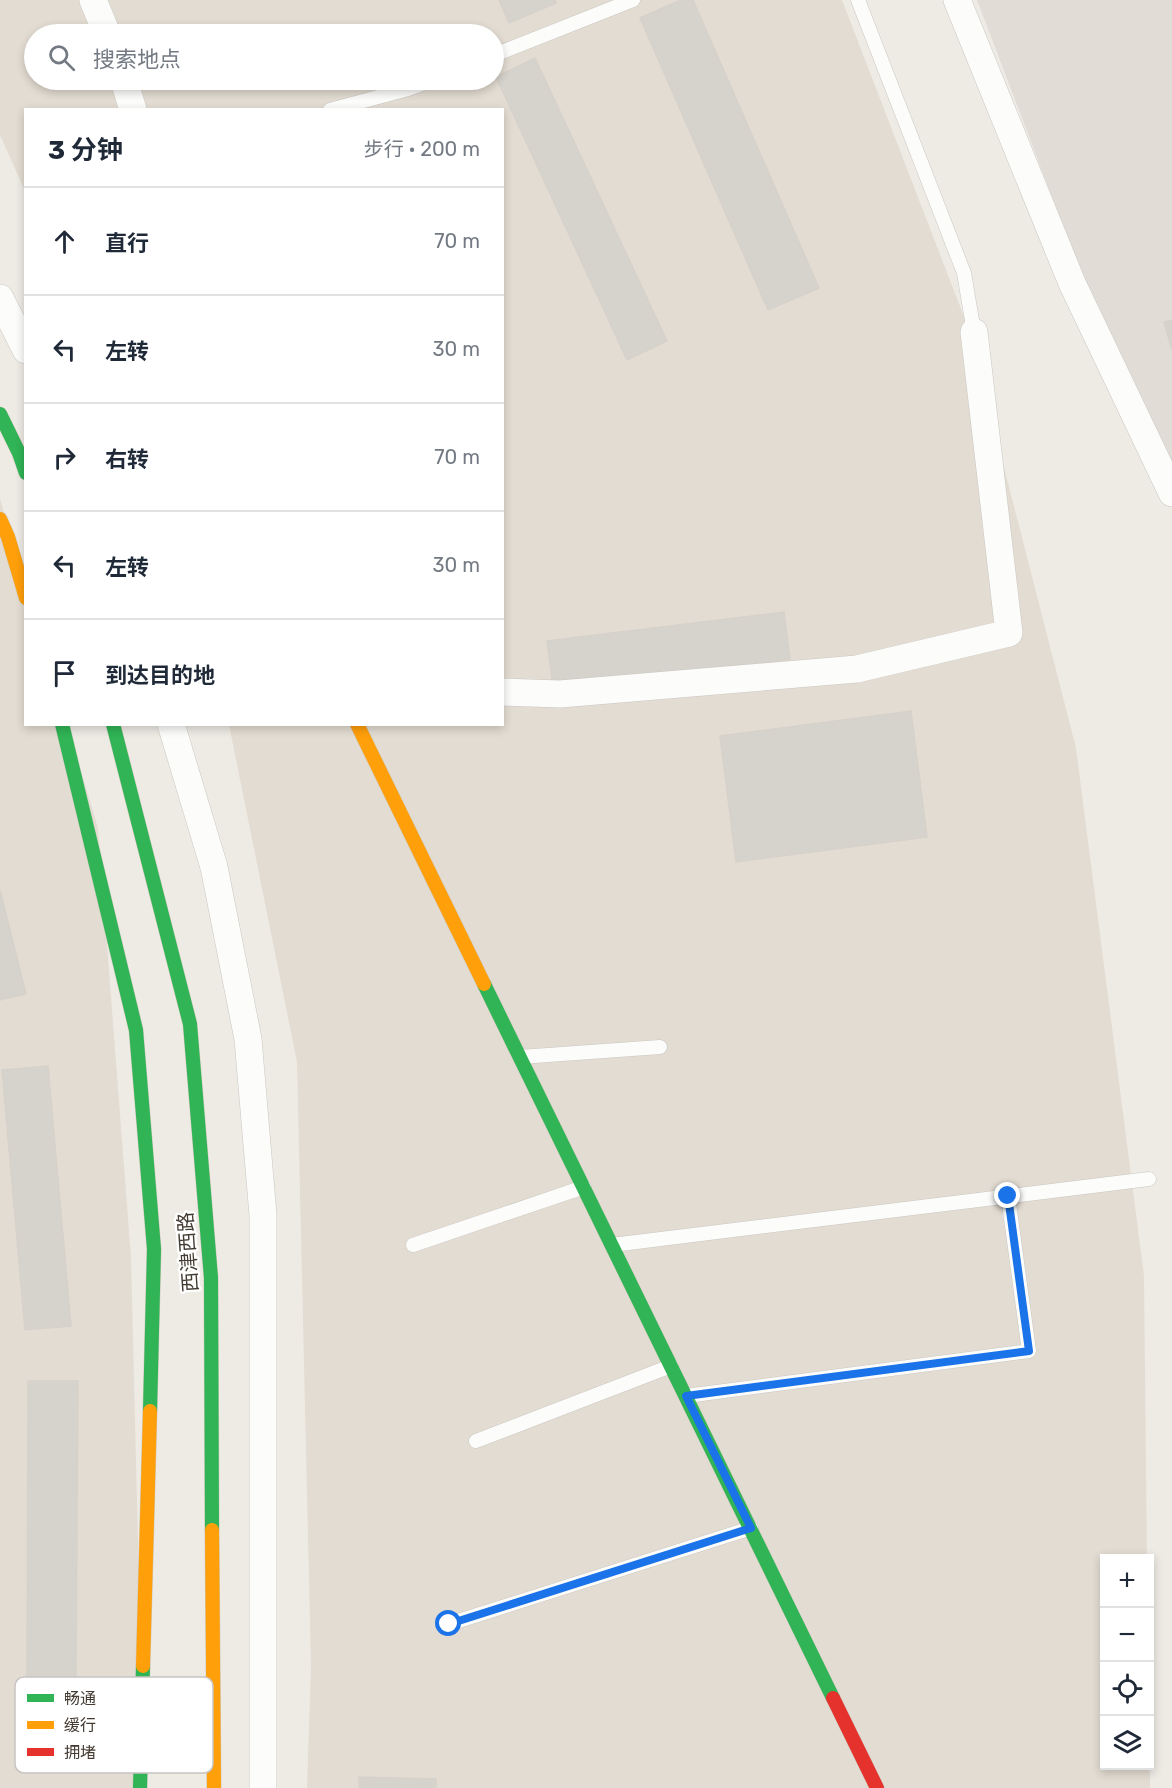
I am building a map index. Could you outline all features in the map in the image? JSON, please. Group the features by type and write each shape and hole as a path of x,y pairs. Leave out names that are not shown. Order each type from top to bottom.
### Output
{"main road":[{"path":"0,414 24,467"},
{"path":"0,519 8,537 24,591"},
{"name":"西津西路","path":"62,726 136,1030 154,1250 143,1677"},
{"name":"西津西路","path":"113,726 190,1024 211,1278 214,1788"},
{"path":"358,726 877,1788"},
{"name":"西津西路","path":"140,1773 140,1788"}],"street":[{"path":"93,0 103,24"},
{"path":"957,0 1072,283 1172,494"},
{"path":"127,90 132,108"},
{"path":"0,298 24,346"},
{"path":"504,692 560,694 857,669 1009,633 974,332"},
{"path":"172,726 214,867 249,1051 263,1215 263,1788"}],"lane":[{"path":"504,52 633,0"},
{"path":"858,0 964,273 974,332"},
{"path":"337,108 404,90"},
{"path":"0,566 15,562"},
{"path":"520,1057 660,1047"},
{"path":"612,1245 1149,1179"},
{"path":"413,1245 584,1187"},
{"path":"686,1396 1029,1351 1008,1196"},
{"path":"476,1441 671,1366"},
{"path":"449,1624 751,1528"}],"shaded area":[{"path":"0,0 842,0 968,327 1076,748 1144,1276 1147,1554 1100,1554 1100,1770 1150,1770 1150,1788 307,1788 311,1666 297,1062 229,726 504,726 504,108 24,108 24,189 0,135"},
{"path":"977,0 1172,0 1172,462 1102,328"},
{"path":"0,499 24,582 24,726 67,726 98,828 131,1257 141,1677 15,1677 15,1773 144,1773 144,1788 0,1788"}],"building":[{"path":"499,0 555,0 556,3 509,23"},
{"path":"681,0 693,0 819,288 768,310 640,18"},
{"path":"535,58 667,341 627,360 502,90 504,90 504,73"},
{"path":"1172,320 1172,350 1164,322"},
{"path":"784,612 790,659 553,688 547,641"},
{"path":"911,711 927,837 736,862 720,736"},
{"path":"0,890 26,994 0,1000"},
{"path":"48,1066 71,1326 25,1330 2,1070"},
{"path":"28,1381 78,1381 76,1677 27,1677"},
{"path":"359,1777 436,1779 436,1788 359,1788"}],"traffic: fast":[{"path":"0,414 24,467"},
{"path":"62,726 136,1030 154,1249 150,1411"},
{"path":"114,726 190,1024 211,1278 212,1530"},
{"path":"484,984 833,1698"},
{"path":"143,1666 143,1677"},
{"path":"140,1773 140,1788"}],"traffic: slow":[{"path":"0,519 8,537 24,591"},
{"path":"358,726 484,984"},
{"path":"143,1666 150,1411"},
{"path":"212,1530 214,1788"}],"traffic: jam":[{"path":"833,1698 877,1788"}],"route":[{"path":"449,1624 751,1528 686,1396 1029,1351 1008,1196"}]}
